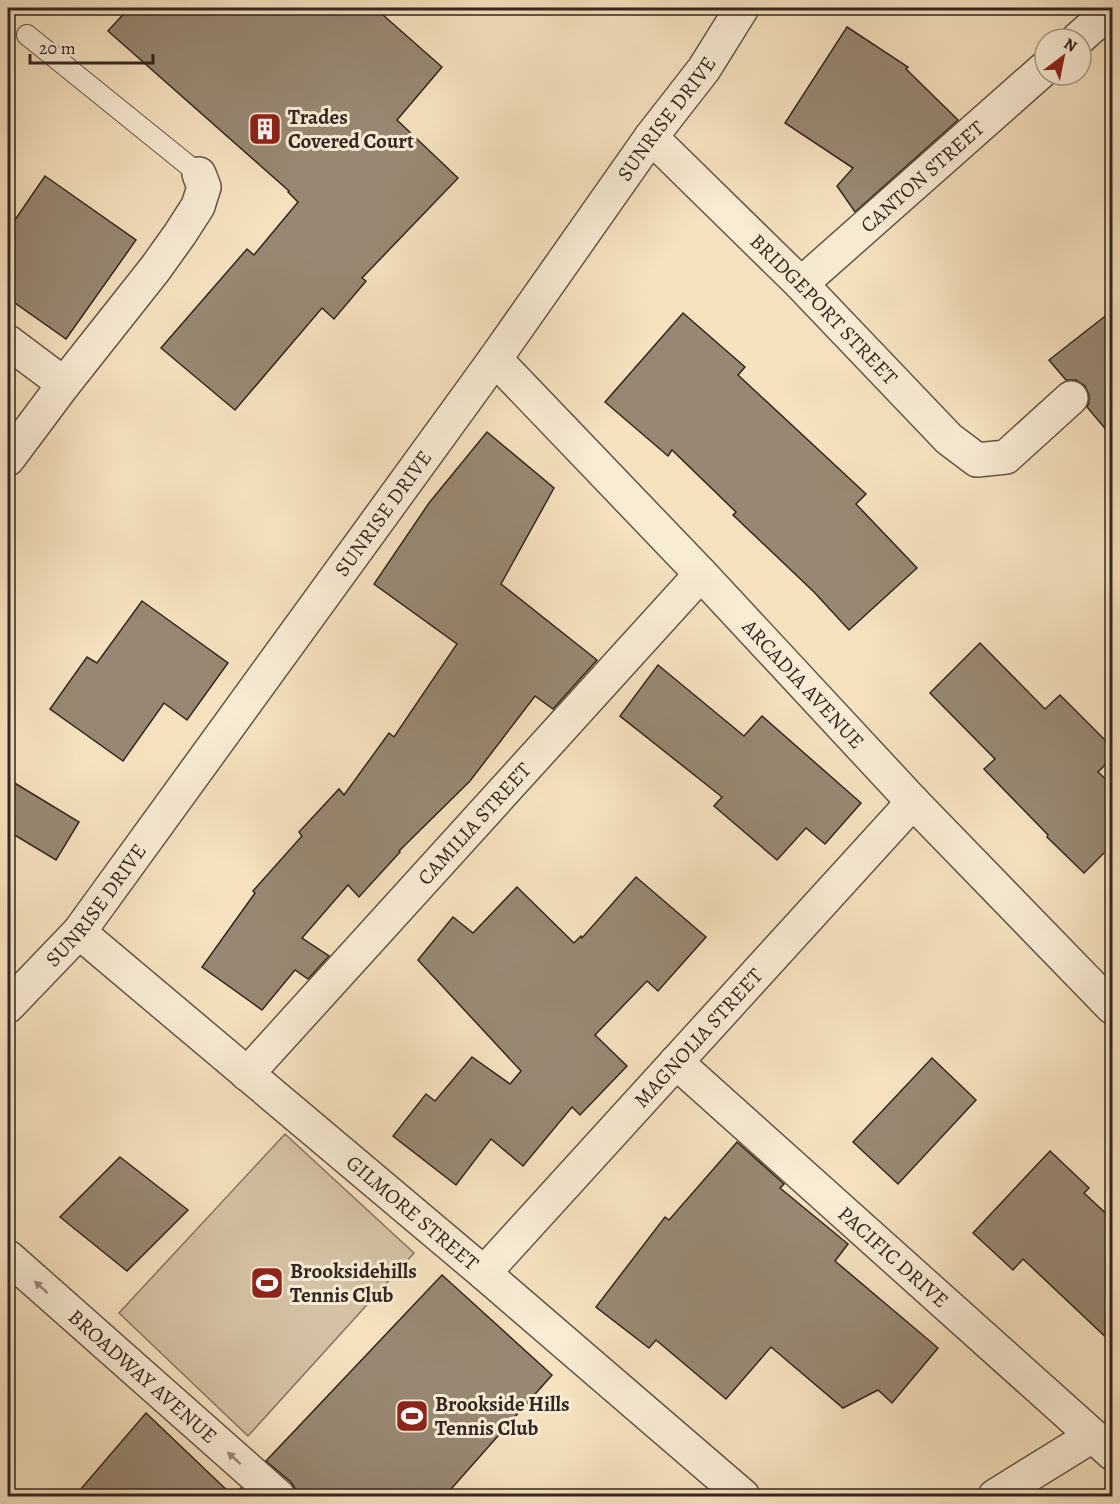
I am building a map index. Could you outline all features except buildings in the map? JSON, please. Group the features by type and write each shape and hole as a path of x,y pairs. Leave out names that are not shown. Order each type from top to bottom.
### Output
{"street":[{"name":"SUNRISE DRIVE","path":"8,1006 79,932 495,359 651,137 704,69 742,8"},
{"path":"1092,27 1113,9"},
{"name":"CANTON STREET","path":"801,284 1033,79"},
{"name":"BRIDGEPORT STREET","path":"651,137 801,284 950,440 977,460 1006,457 1071,398"},
{"path":"8,459 155,269 198,206 204,187 199,174"},
{"path":"8,342 64,384"},
{"name":"ARCADIA AVENUE","path":"495,359 701,574 913,802 1113,1007"},
{"name":"CAMILIA STREET","path":"247,1074 701,574"},
{"name":"MAGNOLIA STREET","path":"484,1273 913,802"},
{"name":"GILMORE STREET","path":"79,932 484,1273 743,1497"},
{"name":"PACIFIC DRIVE","path":"676,1062 1102,1444"},
{"name":"BROADWAY AVENUE","path":"8,1257 278,1497"},
{"path":"995,1497 1102,1444"}],"lane":[{"path":"27,35 199,174"}],"shaded area":[{"name":"Brooksidehills Tennis Club","path":"285,1134 414,1253 248,1436 119,1313"}],"place":[{"name":"Trades Covered Court","path":"265,129"},
{"name":"Brooksidehills Tennis Club","path":"267,1283"},
{"name":"Brookside Hills Tennis Club","path":"412,1416"}]}
